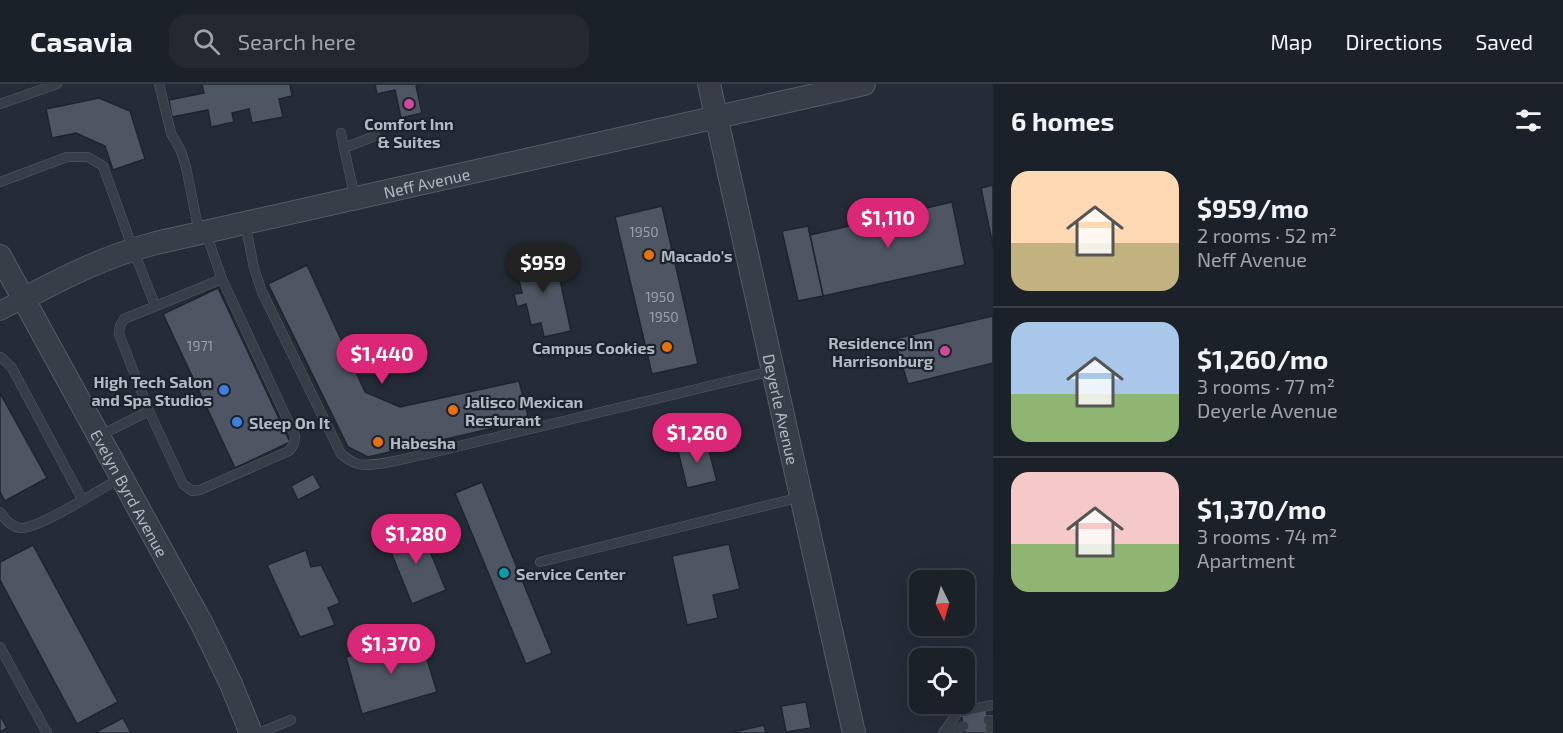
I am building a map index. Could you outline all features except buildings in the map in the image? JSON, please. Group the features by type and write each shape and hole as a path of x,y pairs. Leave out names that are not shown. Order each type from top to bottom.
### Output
{"street":[{"name":"Deyerle Avenue","path":"709,84 854,733"},
{"name":"Neff Avenue","path":"0,312 83,268 133,249 864,84"},
{"name":"Evelyn Byrd Avenue","path":"0,256 202,624 231,684 251,733"}],"lane":[{"path":"0,104 57,84"},
{"path":"159,84 171,133 181,151 203,232 222,279 295,436 294,444 289,451 200,490 192,491 183,484 149,411 119,334 120,326 124,319 222,279"},
{"path":"341,133 355,198"},
{"path":"344,148 375,136"},
{"path":"0,182 67,157 88,158 103,166 155,305"},
{"path":"245,223 254,268 272,316 341,454 358,464 374,464 430,453 773,371"},
{"path":"0,357 12,368 82,499"},
{"path":"99,436 149,411"},
{"path":"0,512 6,522 20,528 37,525 122,477"},
{"path":"540,562 801,498"},
{"path":"0,647 47,733"},
{"path":"945,733 958,712 993,705"},
{"path":"259,733 291,720"},
{"path":"945,733 964,726"}],"place":[{"name":"Comfort Inn & Suites","path":"409,104"},
{"name":"Macado's","path":"649,255"},
{"name":"Campus Cookies","path":"667,347"},
{"name":"Residence Inn Harrisonburg","path":"945,351"},
{"name":"High Tech Salon and Spa Studios","path":"224,390"},
{"name":"Jalisco Mexican Resturant","path":"453,410"},
{"name":"Sleep On It","path":"237,422"},
{"name":"Habesha","path":"378,442"},
{"name":"Service Center","path":"504,573"}]}
